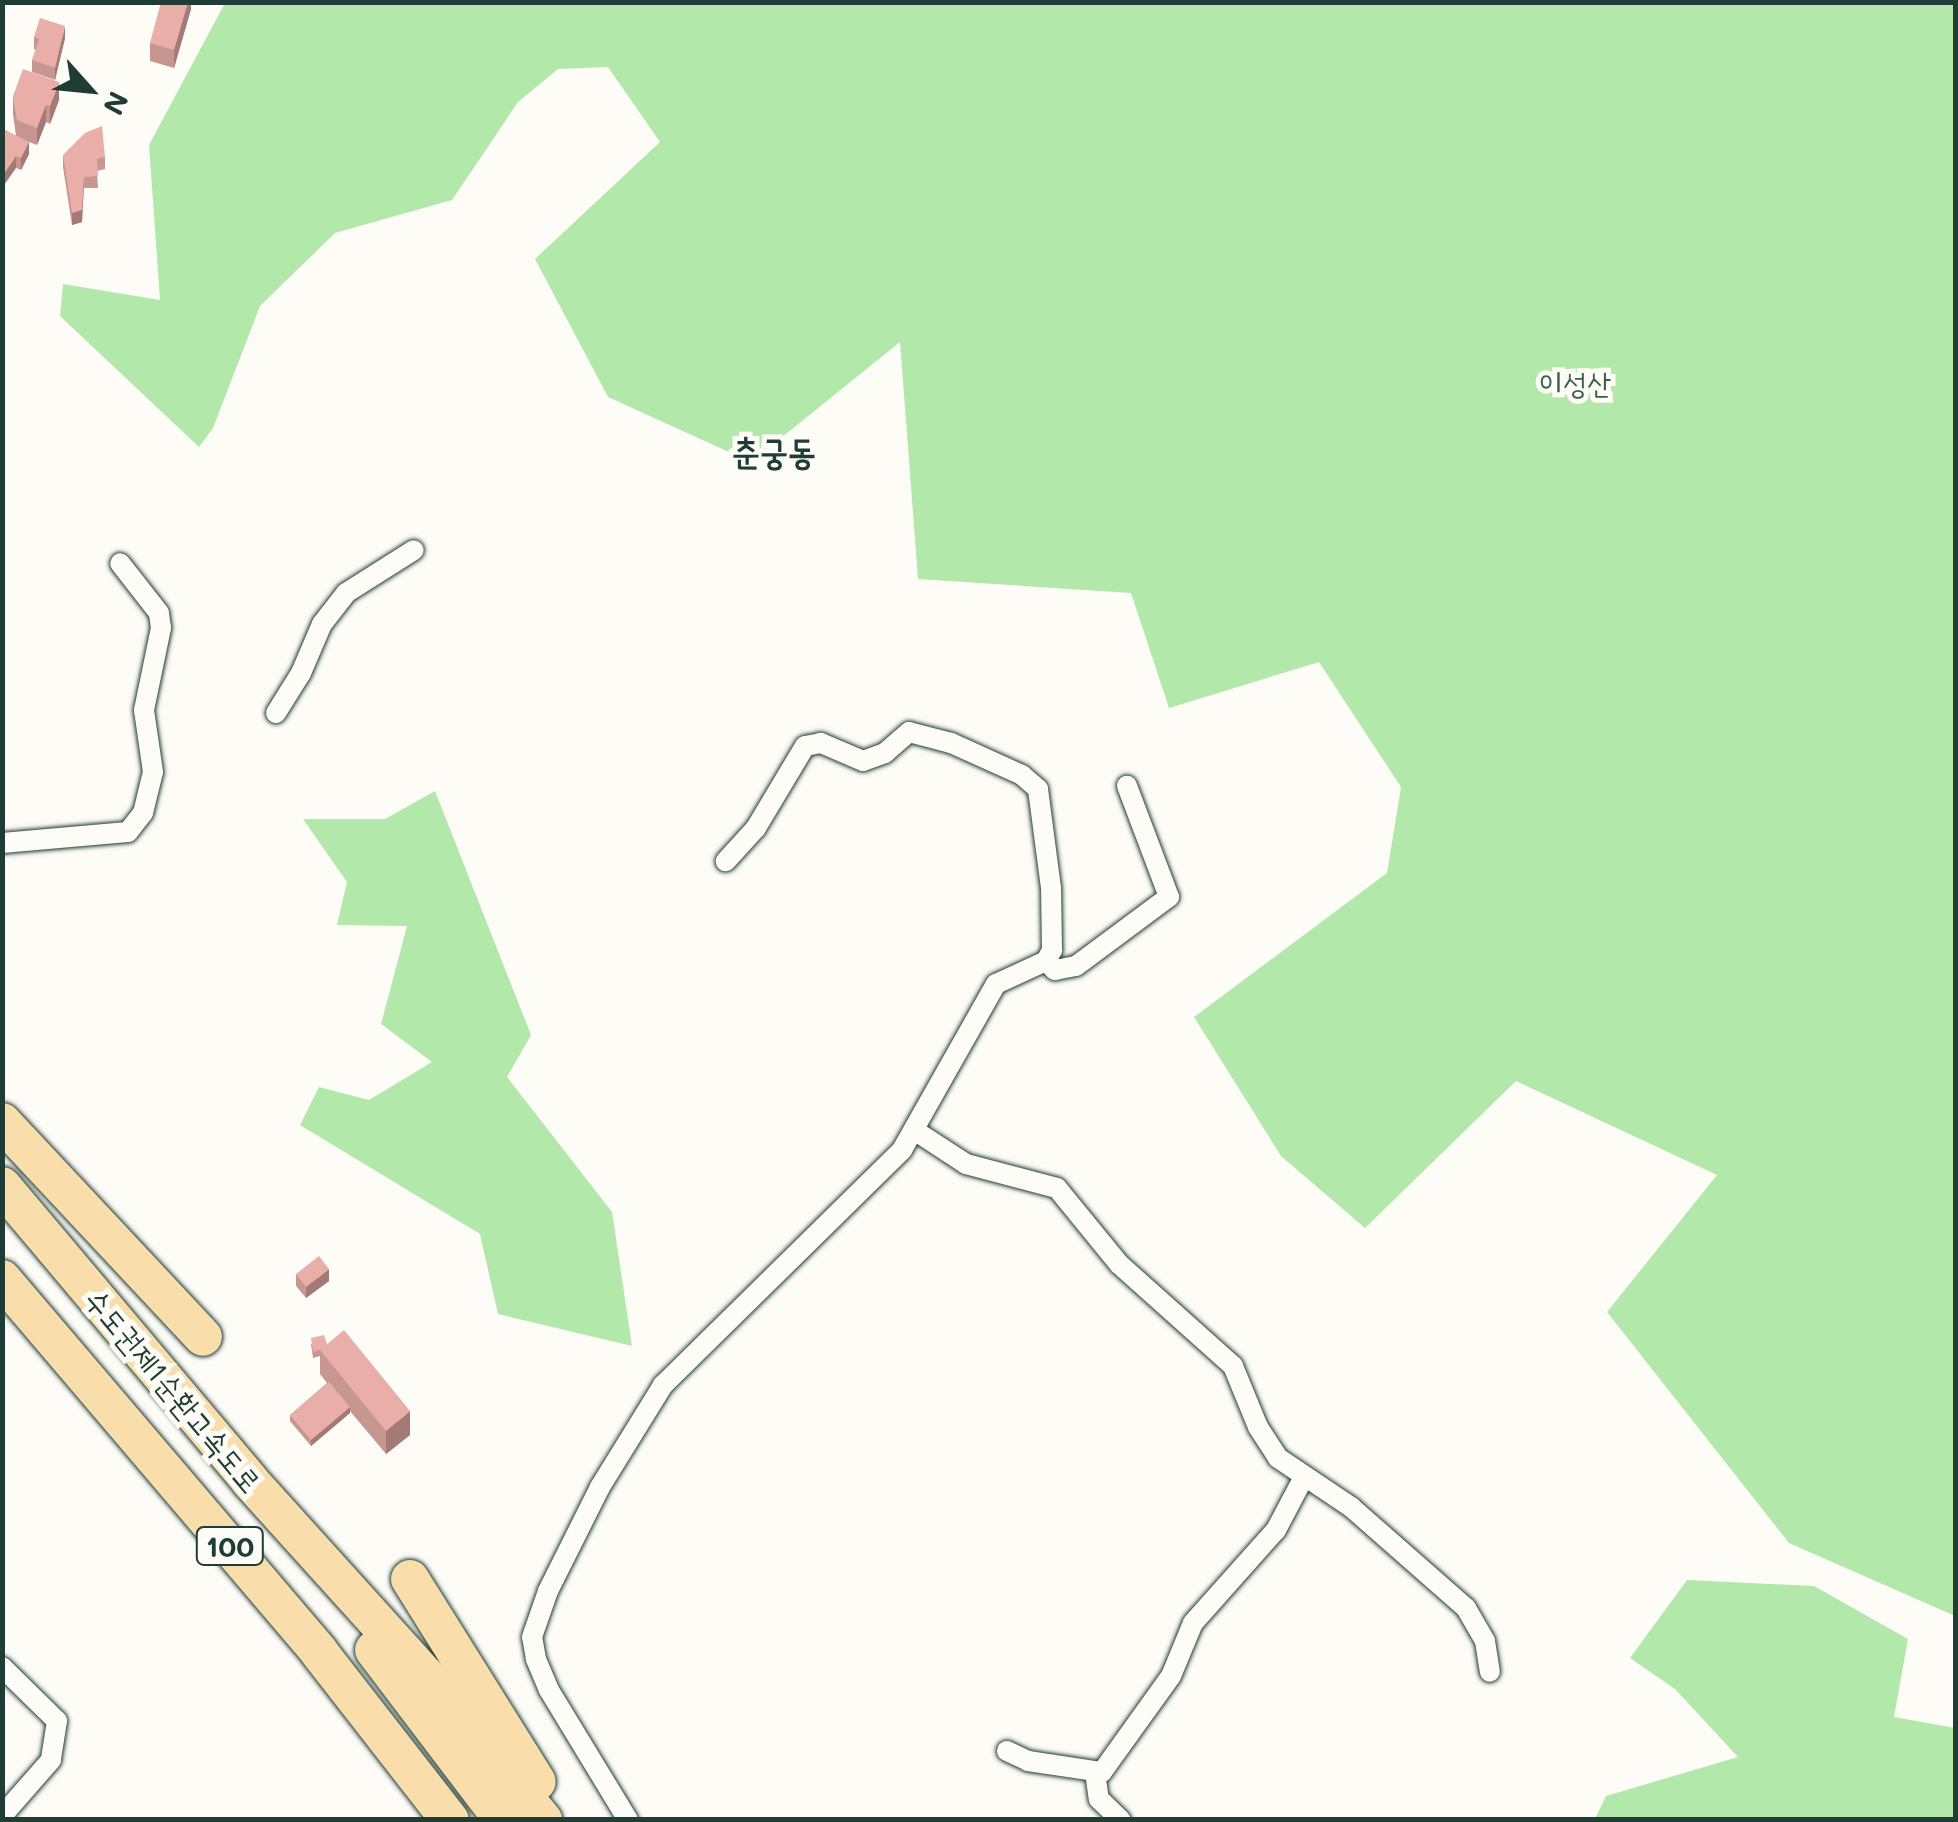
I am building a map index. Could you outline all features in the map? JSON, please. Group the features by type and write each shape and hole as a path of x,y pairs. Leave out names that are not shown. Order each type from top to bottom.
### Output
{"highway":[{"path":"2,1122 203,1337"},
{"name":"수도권제1순환고속도로","path":"2,1186 250,1481 426,1676 544,1820"},
{"name":"수도권제1순환고속도로","path":"2,1279 320,1652 450,1820"},
{"path":"250,1481 503,1820"},
{"path":"410,1580 558,1820"}],"street":[{"path":"276,713 301,673 322,624 346,593 414,550"},
{"path":"2,843 128,832 143,813 153,772 144,710 161,628 159,613 120,563"},
{"path":"628,1820 549,1690 536,1660 532,1638 548,1592 600,1487 663,1384 902,1150 996,984 1046,961 1052,950 1054,922 1038,788 1022,775 951,742 909,732 885,753 863,761 821,743 805,746 756,828 726,862"},
{"path":"1046,961 1055,970 1076,966 1170,897 1127,786"},
{"path":"914,1130 966,1164 1057,1188 1120,1264 1233,1366 1258,1427 1278,1458 1351,1506 1466,1608 1486,1641 1490,1672"},
{"path":"1006,1751 1028,1761 1102,1772 1172,1676 1193,1623 1276,1530 1304,1477"},
{"path":"2,1667 57,1721 50,1760 2,1816"},
{"path":"1095,1772 1099,1799 1121,1820"}],"green space":[{"name":"이성산","path":"225,3 1955,3 1955,1616 1789,1543 1607,1312 1717,1175 1516,1081 1365,1228 1281,1156 1194,1017 1387,873 1401,787 1319,662 1169,708 1131,593 918,579 900,342 751,462 608,397 535,259 660,142 608,67 558,69 518,102 452,200 335,233 260,306 213,428 199,447 60,316 63,284 160,300 149,145"},
{"path":"435,791 531,1035 507,1077 612,1212 632,1346 498,1314 480,1234 300,1125 319,1087 369,1100 432,1062 381,1024 407,926 337,925 347,882 303,819 385,819"},
{"path":"1687,1580 1814,1586 1908,1639 1894,1717 1955,1728 1955,1819 1595,1819 1606,1796 1738,1757 1675,1689 1630,1658"}],"building":[{"path":"161,2 188,2 174,50 150,43"},
{"path":"40,18 65,26 55,68 32,60"},
{"path":"23,69 59,82 37,128 17,120 13,96"},
{"path":"2,102 5,130 29,142 21,158 16,156 2,176"},
{"path":"102,126 105,157 97,159 98,176 84,177 82,210 72,213 63,155 85,133"},
{"path":"319,1256 329,1269 306,1287 296,1274"},
{"path":"344,1330 410,1411 386,1431 320,1350"},
{"path":"324,1335 327,1344 313,1352 311,1338"},
{"path":"329,1382 350,1407 311,1440 290,1415"}],"district":[{"name":"춘궁동","path":"774,450"}]}
